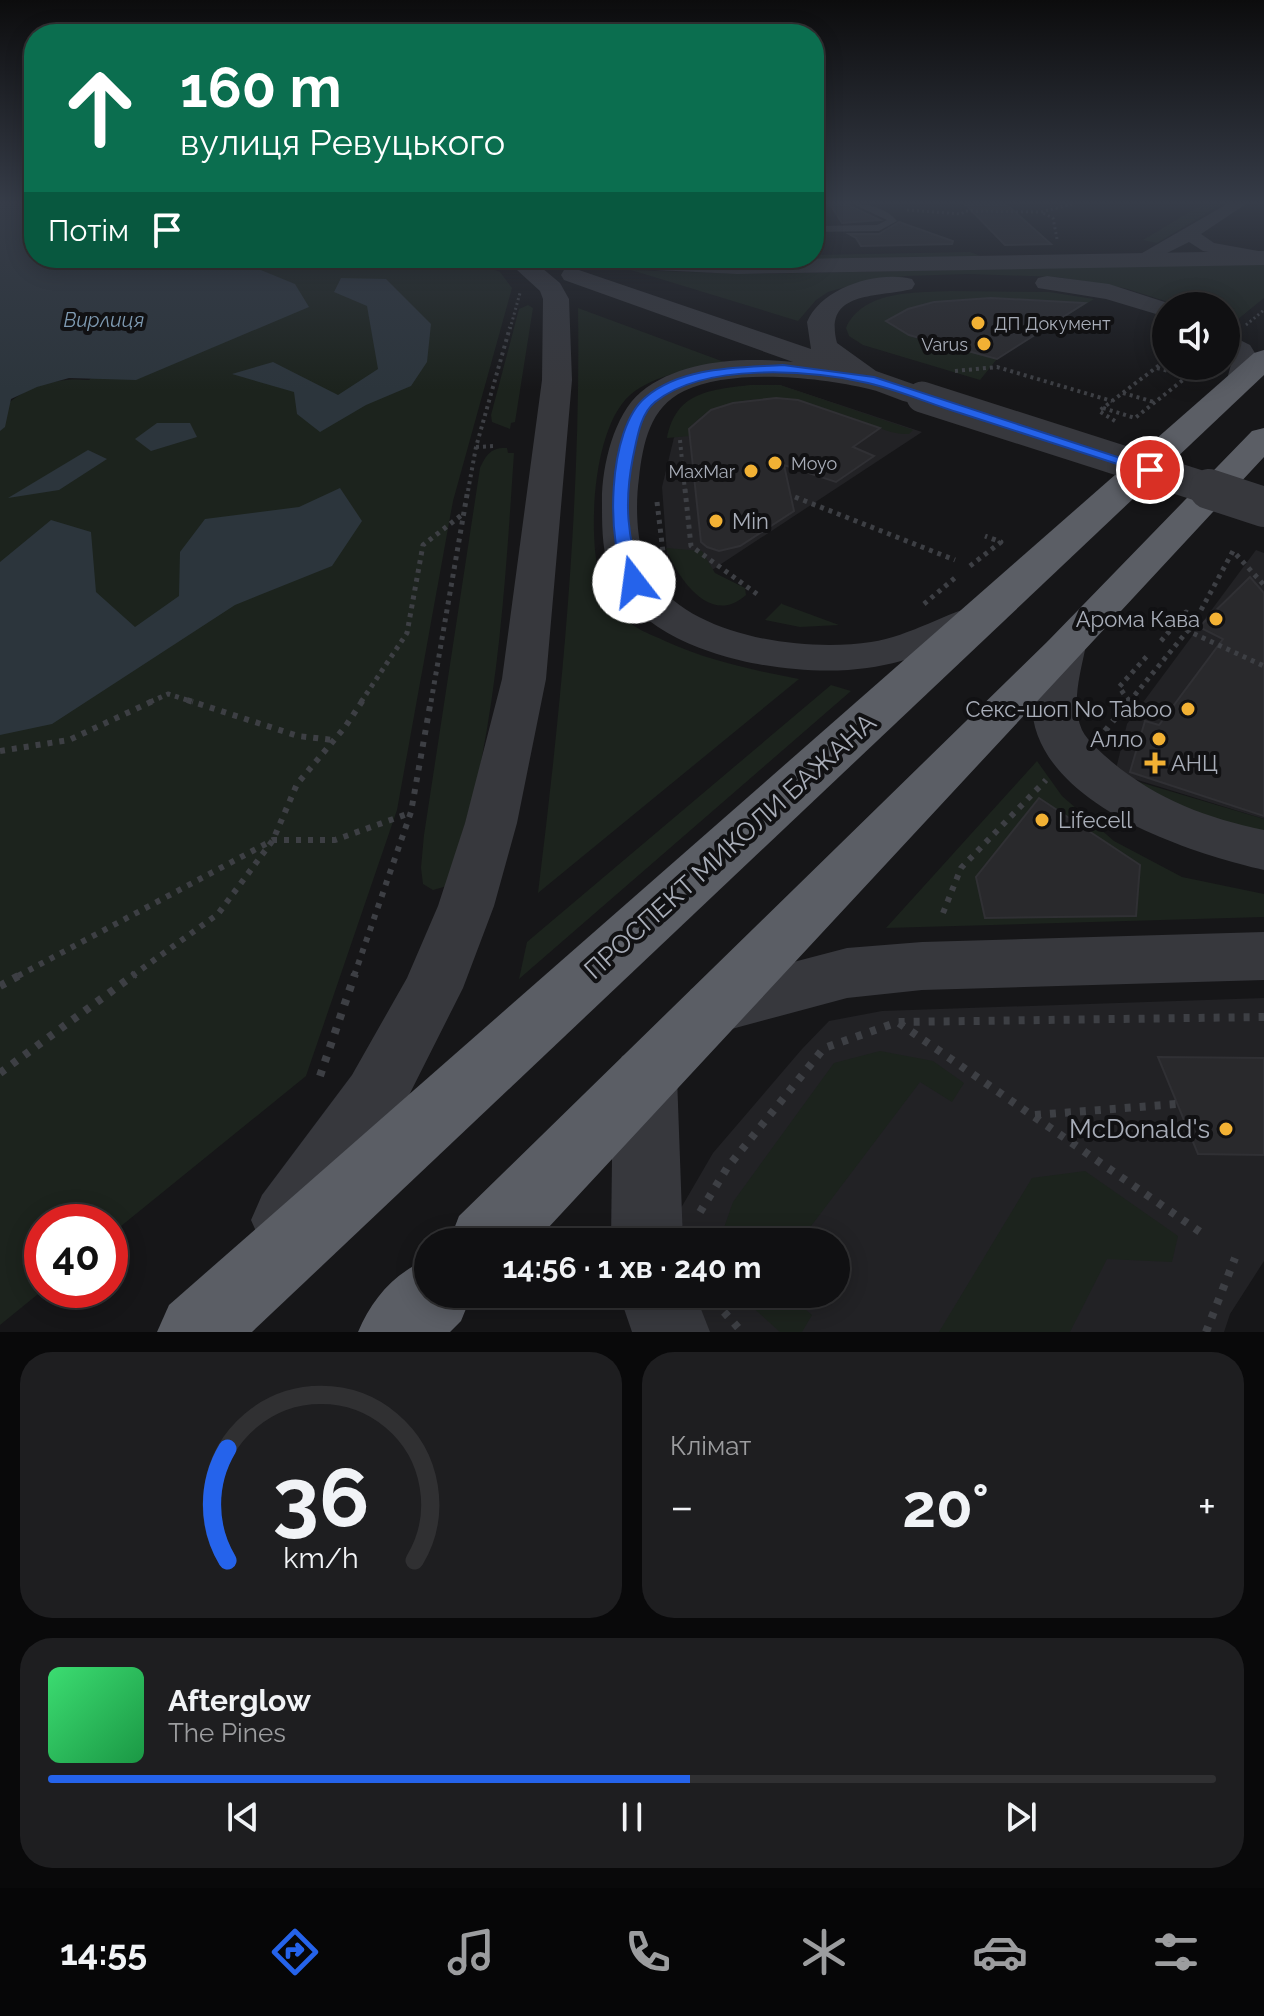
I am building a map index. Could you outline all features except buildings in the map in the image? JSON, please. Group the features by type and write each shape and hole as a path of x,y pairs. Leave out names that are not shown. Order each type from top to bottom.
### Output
{"highway":[{"name":"ПРОСПЕКТ МИКОЛИ БАЖАНА","path":"211,1318 970,586 1253,369"},
{"path":"499,1228 1063,650 1264,438"},
{"path":"397,1332 420,1308"}],"street":[{"path":"554,268 870,380 1264,507"},
{"path":"211,1318 382,1083 433,988 466,906 491,823 524,679 557,380 556,299 551,288 518,275"},
{"path":"870,380 824,347 820,325 828,307 857,292 925,282 1035,282 1109,292 1152,305"},
{"path":"1240,351 1253,369"},
{"path":"870,380 783,369 748,370 690,379 651,399 640,413 632,432 618,496 624,554 634,582 647,600 676,621 701,633 758,650 834,660 913,644 970,586"},
{"path":"1063,650 1053,704 1059,732 1088,767 1113,791 1158,819 1206,838 1264,850"},
{"path":"713,1008 847,973 922,966 1264,956"},
{"path":"645,1077 669,1228"}],"path":[{"path":"320,1076 411,812 476,447 518,275"},
{"path":"944,372 997,367 1112,401"},
{"path":"1121,425 1099,411 1152,371"},
{"path":"1103,408 1135,418 1183,380"},
{"path":"1123,393 1155,402"},
{"path":"680,440 691,546 757,594"},
{"path":"476,447 495,446"},
{"path":"656,488 664,561"},
{"path":"795,497 955,560"},
{"path":"0,1073 218,914 273,840 297,784 334,740 407,633 423,545 463,514"},
{"path":"930,599 970,586 1001,542 985,536"},
{"path":"1233,551 1264,585"},
{"path":"1161,641 1186,612 1197,617 1188,631 1264,666"},
{"path":"1129,701 1119,687 1148,655"},
{"path":"0,751 69,740 168,694 298,736 334,740"},
{"path":"0,986 273,840 335,840 411,812"},
{"path":"674,1228 727,1168 824,1048 898,1022 1264,1017"},
{"path":"898,1022 1206,1236"},
{"path":"1032,1115 1177,1104"},
{"path":"1206,1332 1235,1258"},
{"path":"682,1311 742,1332"}],"shaded area":[{"path":"1264,266 1264,298 1240,317 1240,292 1152,292 1152,297 1124,288 1057,277 969,274 905,276 859,283 828,292 816,300 798,321 631,270 747,274"},
{"path":"215,268 491,268 500,272 512,288 453,501 397,810 306,1076 128,1220 128,1204 24,1204 24,1305 0,1325 0,412 29,390 65,380 89,380"},
{"path":"1049,292 1094,299 997,359 980,380 863,345 849,336 846,328 854,316 864,306 877,300 906,294"},
{"path":"528,305 533,308 515,422 511,423 510,429 492,422 491,415 519,309"},
{"path":"578,308 727,363 677,373 652,382 630,395 618,410 601,455 594,507 599,575 611,600 632,624 682,648 731,664 799,679 538,893 555,747 573,528"},
{"path":"750,385 780,385 913,430 909,434 888,431 806,404 759,399 720,407 694,423 689,429 689,436 667,438 671,423 686,402 708,392"},
{"path":"780,385 922,432 709,572 667,554 662,487 678,421"},
{"path":"507,448 508,453 514,453 509,531 488,724 477,778 447,886 433,890 423,884 424,835 480,468 490,453"},
{"path":"666,548 702,551 715,573 745,588 746,595 720,606 708,602 687,585"},
{"path":"1256,550 1264,553 1264,819 1115,773 1127,724"},
{"path":"782,603 839,625 800,627 765,620"},
{"path":"831,685 851,691 519,979 527,942"},
{"path":"1037,761 1062,796 1114,841 1182,877 1264,894 1264,917 886,928"},
{"path":"1129,779 1264,819 1264,835 1226,828"},
{"path":"1264,998 1264,1261 1230,1314 1224,1332 709,1332 698,1308 850,1308 850,1228 682,1228 681,1208 713,1153 829,1021 882,1011"},
{"path":"880,1051 933,1061 964,1083 952,1102 920,1082 810,1228 724,1228 733,1202 834,1063"},
{"path":"1085,1171 1178,1236 1172,1262 1107,1259 1070,1332 939,1332 1032,1178"},
{"path":"753,1308 804,1308 812,1315 802,1332 780,1332"}],"water":[{"name":"Вирлиця","path":"0,266 256,268 295,284 309,307 136,380 69,378 37,387 11,399 5,427 0,431"},
{"path":"341,278 386,279 431,324 427,362 411,386 366,405 320,432 297,414 294,392 232,374 273,362 338,395 378,369 367,306 334,292"},
{"path":"157,423 190,423 197,437 151,451 135,439"},
{"path":"88,450 107,459 59,490 8,498"},
{"path":"340,488 362,521 332,566 235,605 52,724 0,735 0,562 51,520 91,532 96,592 135,627 179,596 180,552 205,519 299,507"}],"place":[{"name":"ДП Документ","path":"978,323"},
{"name":"Varus","path":"984,344"},
{"name":"Moyo","path":"775,463"},
{"name":"MaxMar","path":"751,471"},
{"name":"Min","path":"716,521"},
{"name":"Арома Кава","path":"1216,619"},
{"name":"Секс-шоп No Taboo","path":"1188,709"},
{"name":"Алло","path":"1159,739"},
{"name":"АНЦ","path":"1155,763"},
{"name":"Lifecell","path":"1042,820"},
{"name":"McDonald's","path":"1226,1129"}],"route":[{"path":"634,582 624,554 618,496 632,432 640,413 651,399 690,379 748,370 783,369 870,380 1150,470"}]}
